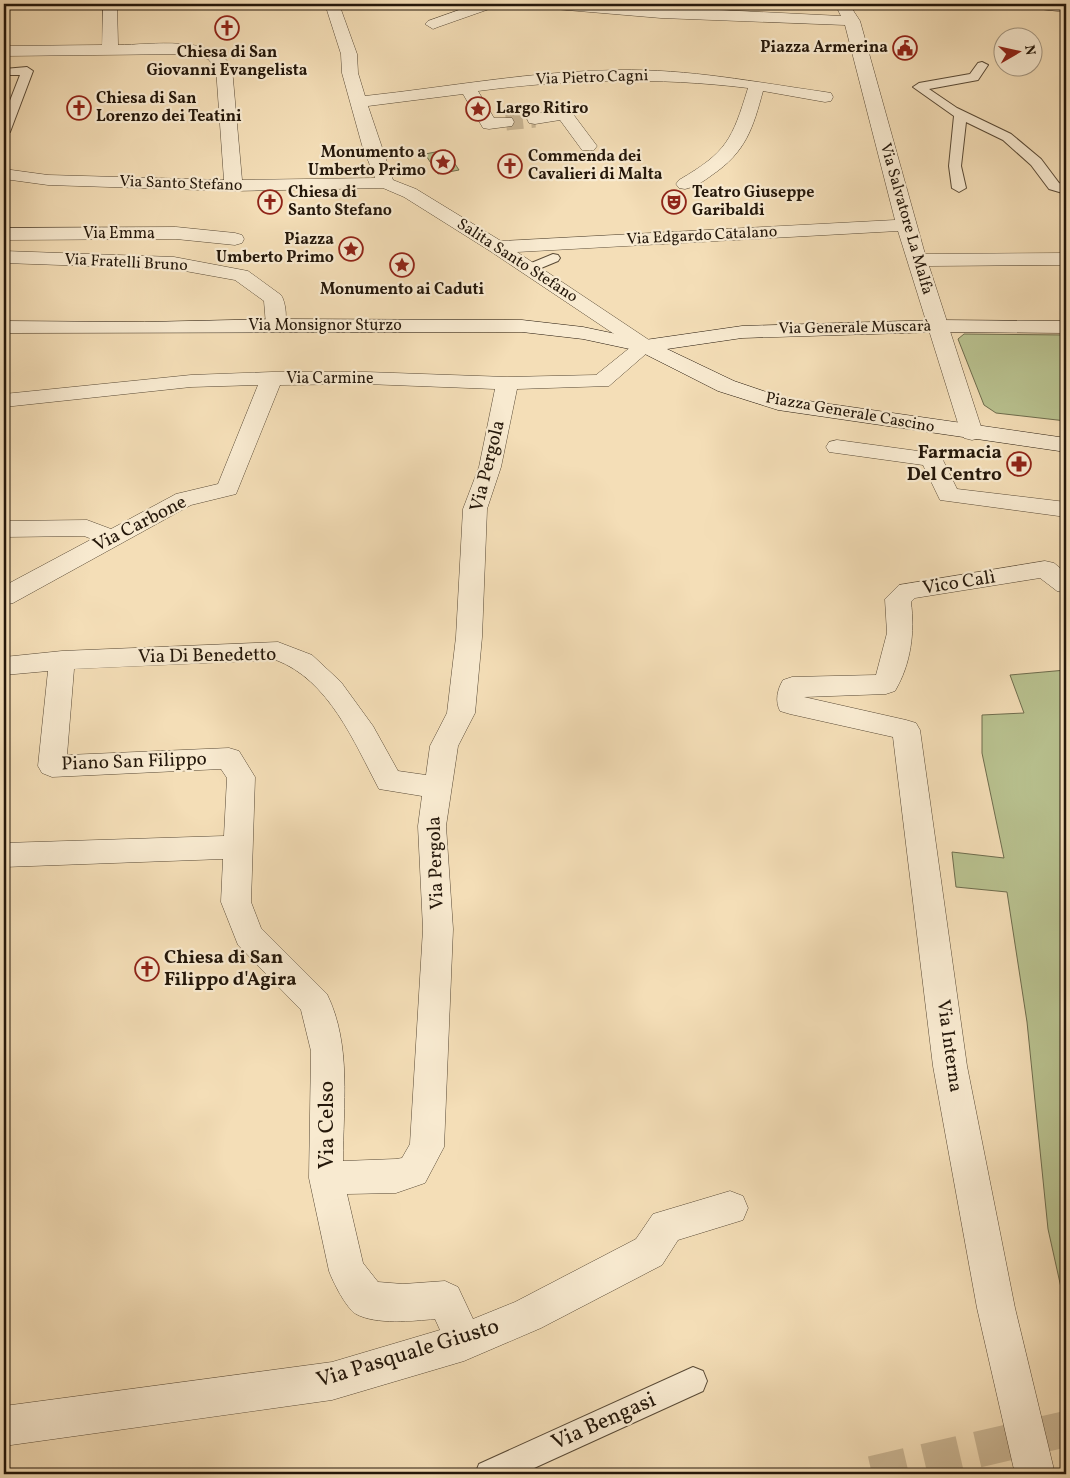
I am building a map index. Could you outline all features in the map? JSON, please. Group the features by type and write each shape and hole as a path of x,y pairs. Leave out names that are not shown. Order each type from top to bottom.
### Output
{"street":[{"path":"110,4 110,49"},
{"path":"332,4 349,54 350,73 371,145 383,172 385,183"},
{"path":"433,24 490,4"},
{"path":"543,4 662,13 852,21"},
{"name":"Via Salvatore La Malfa","path":"842,4 852,21 906,225 972,433"},
{"path":"1030,4 1066,8"},
{"path":"4,51 187,48 206,52 221,60 224,68 234,186"},
{"name":"Via Pietro Cagni","path":"359,102 431,95 468,88 548,78 604,75 667,76 757,85 825,97"},
{"path":"685,184 714,168 734,149 740,140 757,85"},
{"path":"468,88 489,124 506,122"},
{"path":"535,119 564,114 588,146"},
{"name":"Via Santo Stefano","path":"6,175 48,180 234,186 385,183"},
{"name":"Salita Santo Stefano","path":"385,183 410,193 497,247 645,346"},
{"name":"Via Edgardo Catalano","path":"497,247 562,251 906,225"},
{"name":"Via Emma","path":"4,234 176,233 234,239"},
{"name":"Via Fratelli Bruno","path":"4,257 174,263 241,275 274,299 276,325"},
{"path":"917,260 1066,259"},
{"name":"Via Monsignor Sturzo","path":"4,327 522,326 583,333 645,346"},
{"name":"Via Generale Muscarà","path":"645,346 742,332 937,326 1066,327"},
{"name":"Via Carmine","path":"4,400 191,380 366,378 507,383 600,381 645,346"},
{"name":"Piazza Generale Cascino","path":"645,346 726,386 778,403 972,433 1066,445"},
{"name":"Via Carbone","path":"4,597 184,499 228,490 272,378"},
{"name":"Via Pergola","path":"326,1178 396,1176 413,1171 428,1147 438,929 432,826 444,746 461,713 468,637 475,509 490,467 507,383"},
{"path":"837,447 932,459 948,495 1066,510"},
{"path":"4,529 87,528 113,538"},
{"name":"Vico Calì","path":"790,704 792,687 886,684 898,652 902,624 898,599 908,591 1045,569 1066,585"},
{"name":"Via Di Benedetto","path":"4,666 62,660 278,651 305,663 333,692 367,737 389,781 437,787"},
{"name":"Piano San Filippo","path":"62,660 52,766 229,758 241,777 239,848"},
{"name":"Via Interna","path":"790,704 906,730 950,1066 996,1308 1035,1474"},
{"path":"4,855 239,848"},
{"name":"Via Celso","path":"239,848 236,902 249,936 316,1004 327,1051 326,1178 347,1271 368,1300 403,1303 445,1300 464,1342"},
{"name":"Via Pasquale Giusto","path":"4,1426 332,1381 464,1342 528,1315 649,1252 666,1226 730,1208"}],"lane":[{"path":"982,65 974,77 919,87 960,115 1007,137 1036,162 1054,186 1066,190"},
{"path":"4,72 27,71 4,132"},
{"path":"959,188 955,166 960,115"},
{"path":"529,268 562,251"},
{"name":"Via Bengasi","path":"489,1474 693,1381"}],"green space":[{"path":"446,150 459,170 438,174 425,154"},
{"path":"964,334 1066,335 1066,421 996,413 984,405 958,339"},
{"path":"1066,670 1066,1310 1048,1229 1027,1022 1007,892 956,887 952,852 1004,858 982,753 982,715 1024,713 1010,675"}],"tunnel":[{"path":"506,122 535,119"},
{"path":"872,1474 1066,1429"}],"place":[{"name":"Chiesa di San Giovanni Evangelista","path":"227,28"},
{"name":"Piazza Armerina","path":"905,48"},
{"name":"Chiesa di San Lorenzo dei Teatini","path":"79,108"},
{"name":"Largo Ritiro","path":"478,109"},
{"name":"Monumento a Umberto Primo","path":"443,162"},
{"name":"Commenda dei Cavalieri di Malta","path":"510,166"},
{"name":"Chiesa di Santo Stefano","path":"270,202"},
{"name":"Teatro Giuseppe Garibaldi","path":"674,202"},
{"name":"Piazza Umberto Primo","path":"351,249"},
{"name":"Monumento ai Caduti","path":"402,265"},
{"name":"Farmacia Del Centro","path":"1019,464"},
{"name":"Chiesa di San Filippo d'Agira","path":"147,969"}]}
